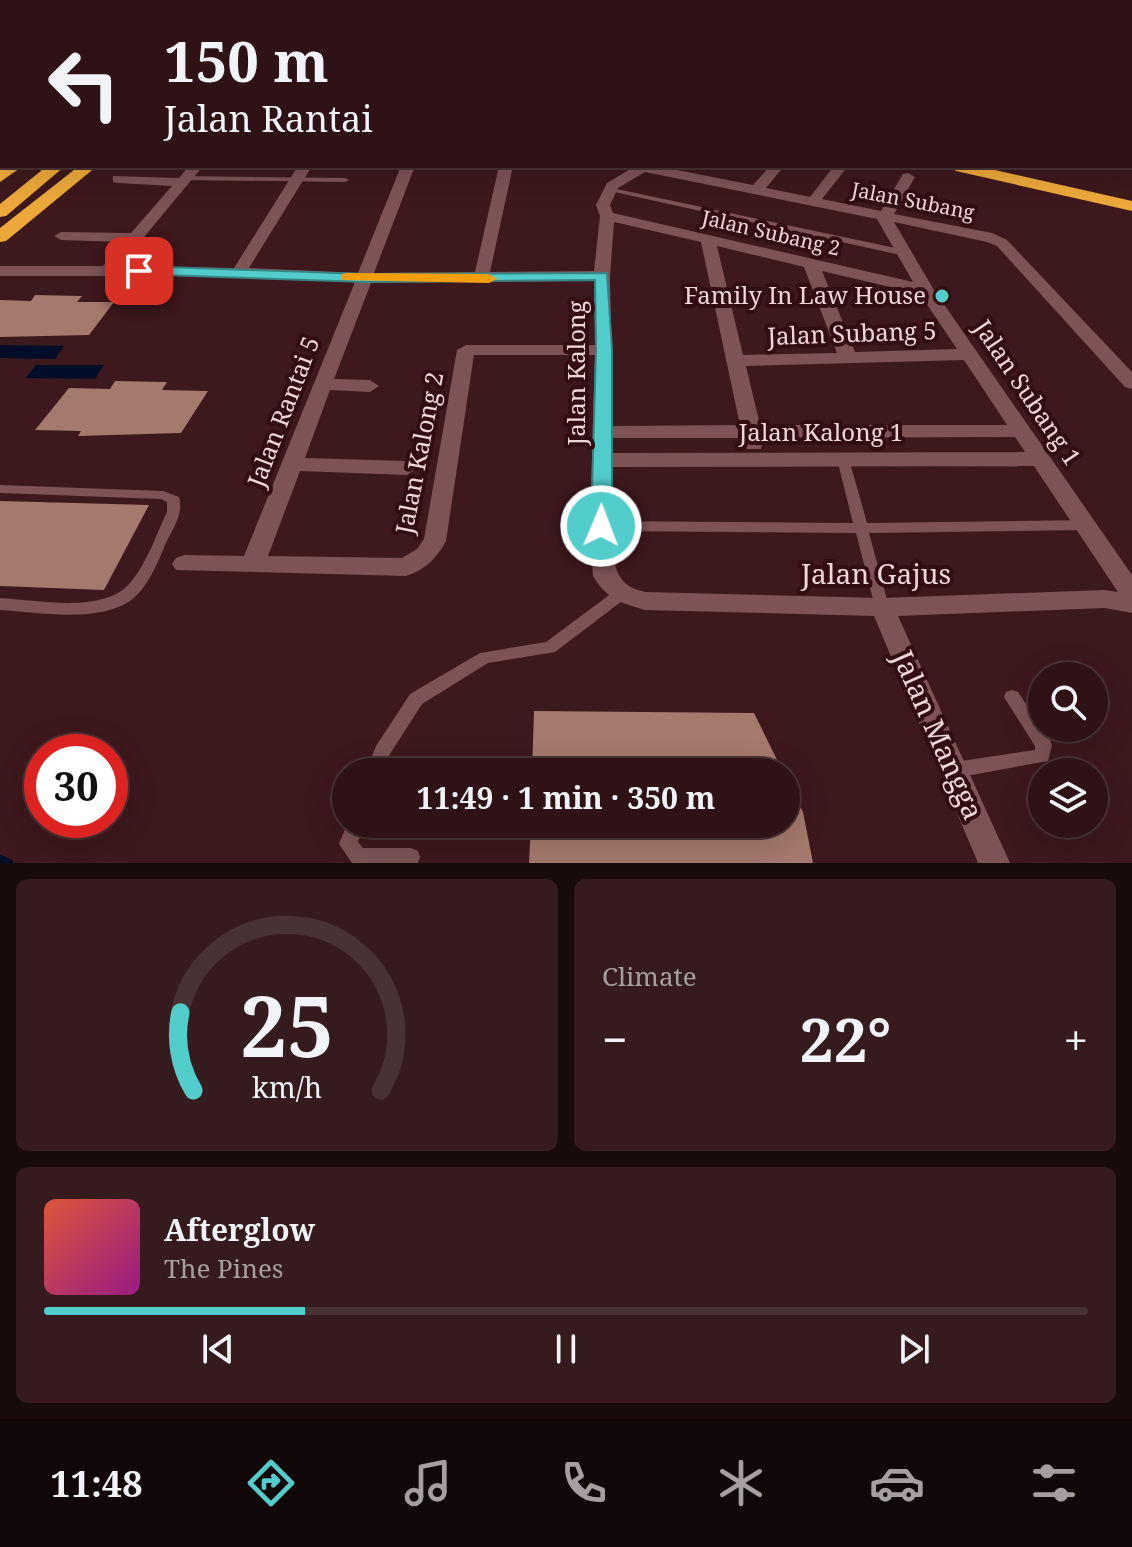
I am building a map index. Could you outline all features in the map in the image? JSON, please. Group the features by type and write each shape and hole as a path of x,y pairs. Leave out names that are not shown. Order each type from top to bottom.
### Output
{"highway":[{"path":"0,193 32,168"},
{"path":"0,215 55,168"},
{"path":"0,215 65,168"},
{"path":"0,237 86,168"},
{"path":"965,168 1132,206"},
{"path":"1038,168 1132,190"}],"street":[{"path":"239,272 304,168"},
{"name":"Jalan Rantai 5","path":"253,564 407,168"},
{"path":"481,279 506,168"},
{"path":"610,189 636,168"},
{"name":"Jalan Subang","path":"649,168 992,238 1002,243 1132,383"},
{"path":"697,178 705,168"},
{"path":"757,190 775,168"},
{"path":"813,202 839,168"},
{"path":"118,179 188,175"},
{"path":"108,270 188,175"},
{"path":"884,218 908,177"},
{"name":"Jalan Kalong","path":"610,189 603,205 607,216 596,321 604,350 601,526 605,576 621,594"},
{"name":"Jalan Subang 2","path":"607,216 926,290"},
{"name":"Jalan Subang 1","path":"884,218 926,290 1132,594"},
{"path":"61,236 136,238"},
{"path":"708,238 757,460"},
{"path":"811,263 848,358"},
{"path":"0,271 239,272 481,279 602,276"},
{"name":"Jalan Kalong 2","path":"184,564 406,567 425,555 435,541 466,350 604,350"},
{"name":"Jalan Subang 5","path":"736,361 969,354"},
{"path":"323,384 370,386"},
{"name":"Jalan Kalong 1","path":"603,432 1021,431"},
{"name":"Jalan Kalong 1","path":"603,460 1039,459"},
{"path":"292,464 407,468"},
{"name":"Jalan Gajus","path":"621,594 645,601 882,607 1105,599 1132,604"},
{"name":"Jalan Mangga","path":"882,607 994,863"}],"lane":[{"path":"188,175 345,180"},
{"path":"610,189 905,253"},
{"path":"843,459 882,607"},
{"path":"0,489 163,495 174,500 174,512 134,589 118,604 99,607 0,604"},
{"path":"601,526 861,528 1086,525"},
{"path":"380,758 416,699 485,657 550,648 621,594"},
{"path":"955,770 1042,756 1044,745 1012,697"},
{"path":"350,838 348,844 359,857 411,857"}],"water":[{"path":"0,345 64,346 55,359 0,358"},
{"path":"36,365 104,365 95,379 26,378"}],"building":[{"path":"35,295 82,296 77,302 114,302 89,335 0,337 0,300 31,301"},
{"path":"115,381 167,382 162,390 208,391 181,433 78,436 81,431 35,430 69,388 110,389"},
{"path":"0,501 149,505 104,590 0,586"},
{"path":"534,711 754,713 776,758 532,758"},
{"path":"800,806 813,863 529,863 530,838 800,838"}],"waterway":[{"path":"0,859 9,863"}],"slow traffic":[{"path":"347,277 489,279"}],"place":[{"name":"Family In Law House","path":"942,296"}],"route":[{"path":"139,271 365,278 602,276 601,526"}]}
